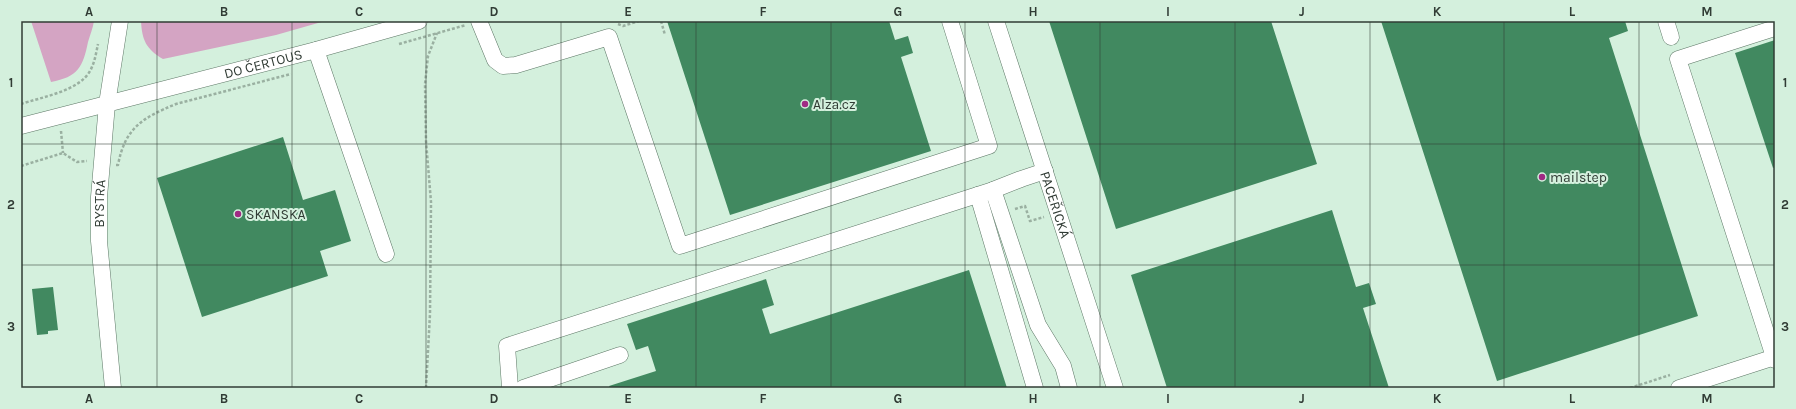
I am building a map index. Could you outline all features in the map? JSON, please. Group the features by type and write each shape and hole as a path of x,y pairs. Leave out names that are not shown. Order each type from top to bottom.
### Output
{"street":[{"name":"BYSTRÁ","path":"113,388 99,241 99,197 107,104 120,21"},
{"name":"DO ČERTOUS","path":"21,126 316,50 419,21"},
{"path":"480,21 495,60 503,66 516,65 609,36 680,246 990,146 950,21"},
{"name":"PACEŘICKÁ","path":"996,21 1115,388"},
{"path":"1666,21 1671,36"},
{"path":"1679,388 1775,358 1678,59 1775,28"},
{"path":"316,50 386,254"},
{"path":"510,388 507,346 978,195 1045,172"},
{"path":"993,190 1038,325 1063,366 1069,388"},
{"path":"978,195 1035,388"},
{"path":"523,388 620,355"}],"path":[{"path":"395,45 480,21"},
{"path":"615,22 623,26 639,21"},
{"path":"661,21 665,35"},
{"path":"426,388 430,314 431,202 426,141 425,84 428,56 438,33"},
{"path":"21,104 72,87 82,81 92,66 98,44"},
{"path":"61,131 63,152 77,162 118,165 124,144 129,134 142,122 160,111 176,104 296,72"},
{"path":"21,166 63,152"},
{"path":"1015,209 1025,206 1030,221 1044,217 1046,223"}],"shaded area":[{"path":"31,21 94,21 84,58 78,70 67,77 51,82"},
{"path":"141,21 325,21 276,35 163,59 153,52 146,43 142,34"}],"building":[{"name":"Alza.cz","path":"667,21 889,21 895,40 908,36 913,53 901,57 931,151 730,215"},
{"path":"1049,21 1271,21 1317,164 1116,229"},
{"name":"mailstep","path":"1381,21 1625,21 1628,31 1609,38 1698,316 1497,381"},
{"path":"1775,40 1775,167 1773,168 1735,53"},
{"name":"SKANSKA","path":"283,137 303,200 335,190 351,241 320,251 328,276 202,317 157,178"},
{"path":"1332,210 1356,287 1369,283 1376,304 1363,308 1389,388 1167,388 1131,275"},
{"path":"969,270 1007,388 610,388 609,386 656,371 648,346 636,350 627,324 766,279 774,305 762,309 770,334"},
{"path":"53,287 58,330 48,331 48,334 37,335 32,289"}],"place":[{"name":"Alza.cz","path":"805,104"},
{"name":"mailstep","path":"1542,177"},
{"name":"SKANSKA","path":"238,214"}]}
